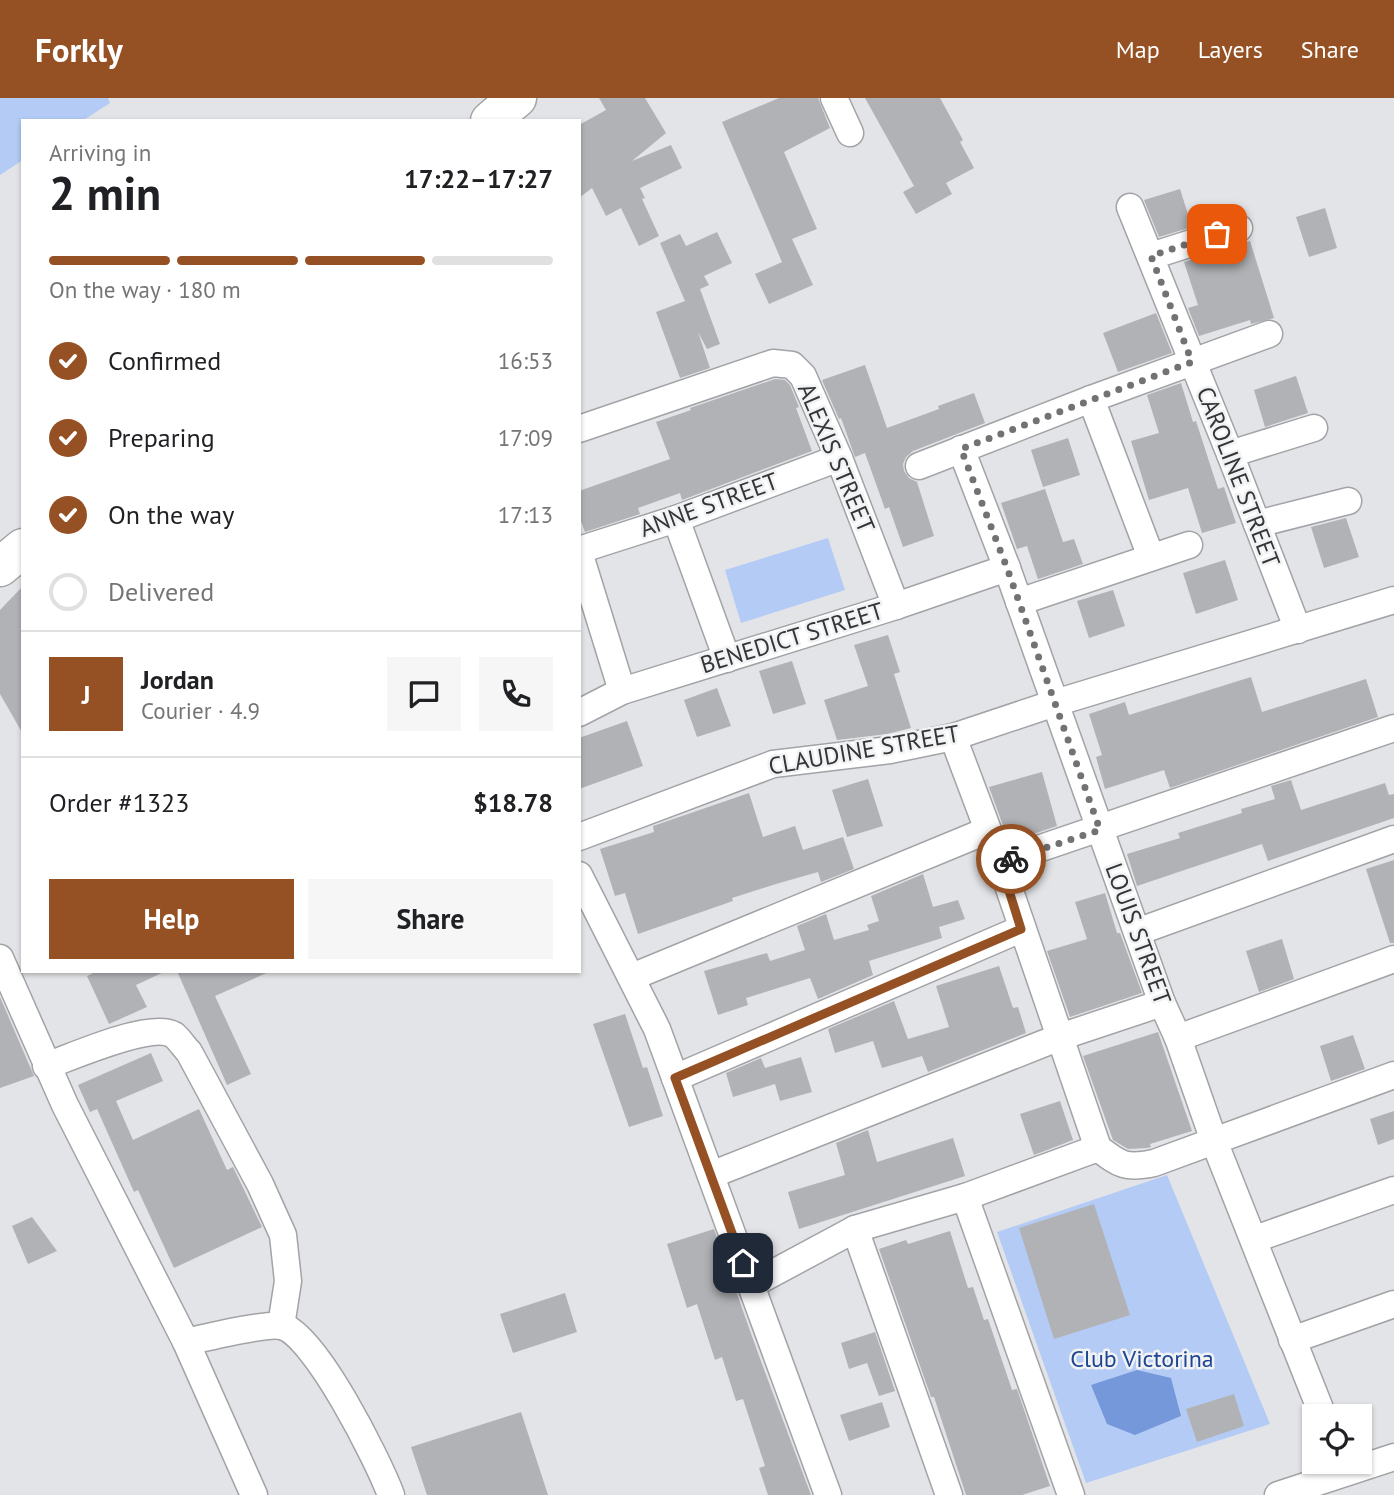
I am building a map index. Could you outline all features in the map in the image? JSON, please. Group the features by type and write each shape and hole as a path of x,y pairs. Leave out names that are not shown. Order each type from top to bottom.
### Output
{"highway":[{"path":"493,119 517,98"},
{"path":"0,567 21,550"}],"street":[{"path":"834,98 850,133"},
{"name":"CAROLINE STREET","path":"1130,207 1298,630"},
{"path":"1151,256 1239,228"},
{"path":"919,466 1269,334"},
{"name":"ALEXIS STREET","path":"581,428 773,363 792,365 803,376 839,458 896,606"},
{"path":"1091,399 1151,557"},
{"path":"1230,454 1314,428"},
{"name":"LOUIS STREET","path":"961,449 1007,568 1214,1141 1318,1404"},
{"name":"ANNE STREET","path":"581,550 676,519 839,458"},
{"path":"1257,524 1348,501"},
{"path":"676,519 727,659"},
{"path":"1019,602 1189,545"},
{"path":"581,558 622,691"},
{"name":"BENEDICT STREET","path":"581,712 622,691 896,606 1007,568"},
{"name":"CLAUDINE STREET","path":"581,836 773,764 890,750 953,737 1055,703 1394,600"},
{"path":"1000,862 1394,728"},
{"path":"953,737 986,831 1000,862 1098,1148 1118,1164 1138,1166 1154,1163 1394,1075"},
{"path":"632,977 986,831"},
{"path":"1137,932 1394,839"},
{"path":"581,879 657,1029 828,1495"},
{"path":"675,1078 1021,929"},
{"path":"0,958 46,1066 186,1342 254,1495"},
{"path":"1178,1038 1394,959"},
{"path":"711,1175 1060,1037 1163,1003"},
{"path":"46,1066 152,1031 173,1034 189,1052 260,1184 282,1236 288,1281 281,1326"},
{"path":"751,1285 855,1229 965,1197 1098,1148"},
{"path":"1255,1239 1394,1189"},
{"path":"965,1197 1071,1495"},
{"path":"855,1229 949,1495"},
{"path":"1292,1340 1394,1304"},
{"path":"186,1342 281,1326 296,1333 341,1391 391,1495"},
{"path":"1372,1466 1392,1466"},
{"path":"1282,1494 1328,1474"}],"green space":[{"path":"0,98 108,98 110,103 85,119 21,119 21,161 0,175"},
{"path":"828,538 845,590 741,623 725,570"},
{"name":"Club Victorina","path":"1167,1175 1270,1424 1086,1483 997,1232"}],"shaded area":[{"path":"1137,1370 1171,1378 1181,1416 1135,1435 1107,1424 1091,1385"}],"building":[{"path":"599,98 645,98 666,133 632,161 671,145 682,168 640,188 645,198 642,199 659,236 639,246 621,208 606,216 592,188 581,196 581,124 606,110"},
{"path":"779,98 818,98 830,128 784,152 817,229 792,239 813,285 769,304 755,274 782,262 722,122"},
{"path":"865,98 940,98 963,140 960,142 974,168 946,183 952,194 916,214 903,192 914,186"},
{"path":"1180,189 1192,227 1159,237 1144,200"},
{"path":"1325,208 1337,248 1309,257 1296,217"},
{"path":"717,232 732,263 704,276 709,285 700,289 720,344 707,349 698,332 710,368 680,378 656,312 685,301 660,243 680,234 686,246"},
{"path":"1250,241 1274,318 1251,324 1250,320 1199,336 1188,308 1198,305 1184,262"},
{"path":"1156,313 1172,353 1118,372 1103,333"},
{"path":"865,365 887,428 974,393 985,423 913,451 906,457 904,471 909,478 917,482 934,536 903,547 889,507 885,509 865,453 855,457 841,418 839,419 822,380"},
{"path":"1296,376 1308,413 1265,427 1254,390"},
{"path":"775,379 785,380 790,385 799,407 796,408 812,451 682,500 680,493 638,508 640,514 585,532 581,521 581,490 670,459 656,422 691,410 690,408"},
{"path":"1181,383 1218,489 1224,487 1236,523 1202,533 1188,488 1149,500 1131,441 1159,433 1147,395"},
{"path":"1068,438 1080,475 1043,487 1031,450"},
{"path":"1045,489 1063,542 1074,539 1083,564 1038,579 1027,546 1017,549 1001,503"},
{"path":"1346,518 1359,557 1324,568 1311,527"},
{"path":"1225,560 1238,600 1196,614 1183,573"},
{"path":"21,588 21,731 0,694 0,610"},
{"path":"1113,590 1125,626 1089,638 1077,601"},
{"path":"888,635 900,672 894,674 911,728 837,740 824,700 868,686 854,645"},
{"path":"792,661 806,704 773,714 759,671"},
{"path":"1251,677 1262,712 1366,679 1378,717 1170,788 1164,770 1105,789 1096,757 1102,755 1089,714 1125,702 1129,715"},
{"path":"717,688 731,726 697,737 684,700"},
{"path":"627,721 643,766 581,788 581,737"},
{"path":"1042,772 1057,826 1009,842 989,787"},
{"path":"868,779 883,826 847,837 832,790"},
{"path":"1291,780 1301,810 1385,783 1389,795 1394,794 1394,818 1268,861 1262,844 1137,886 1127,854 1180,838 1178,833 1242,813 1241,809 1275,799 1271,786"},
{"path":"749,793 763,837 795,826 803,850 843,837 854,869 821,882 818,872 776,884 638,934 625,893 615,896 600,849 654,832 653,826"},
{"path":"1394,860 1394,943 1390,943 1366,869"},
{"path":"923,874 933,907 958,900 965,919 939,927 942,938 869,961 873,975 818,999 810,978 746,998 748,1005 718,1015 704,971 767,953 770,961 805,950 797,926 826,914 834,940 869,930 867,925 879,921 871,896"},
{"path":"1105,893 1117,933 1120,933 1142,993 1070,1017 1047,951 1087,939 1075,902"},
{"path":"1282,939 1294,979 1259,992 1246,951"},
{"path":"999,966 1013,1008 1018,1007 1026,1033 928,1072 922,1056 882,1068 873,1041 835,1053 828,1029 894,1001 908,1039 949,1027 936,986"},
{"path":"94,973 162,973 136,985 147,1007 109,1024 87,976"},
{"path":"178,973 267,973 215,996 251,1074 227,1085"},
{"path":"0,997 34,1076 0,1088"},
{"path":"625,1014 643,1068 647,1067 663,1116 629,1127 593,1024"},
{"path":"1158,1032 1192,1131 1150,1144 1151,1147 1128,1149 1113,1140 1083,1056"},
{"path":"1353,1035 1365,1069 1331,1081 1320,1046"},
{"path":"151,1053 163,1081 116,1101 133,1140 199,1109 227,1170 233,1167 262,1227 174,1268 138,1190 134,1192 97,1109 90,1112 78,1085"},
{"path":"801,1057 812,1092 780,1101 775,1084 733,1097 726,1073 761,1058 765,1068"},
{"path":"1060,1101 1073,1140 1034,1155 1020,1114"},
{"path":"1394,1111 1394,1139 1378,1145 1370,1119"},
{"path":"868,1130 877,1162 953,1138 965,1176 799,1229 788,1192 845,1175 836,1143"},
{"path":"1094,1204 1130,1315 1054,1339 1019,1228"},
{"path":"32,1217 57,1251 28,1264 12,1226"},
{"path":"714,1229 811,1495 768,1495 759,1468 765,1466 743,1399 736,1401 722,1357 715,1360 697,1304 687,1308 667,1244"},
{"path":"950,1231 968,1288 973,1287 984,1320 988,1319 1012,1390 1017,1389 1050,1486 1022,1495 966,1495 934,1397 931,1397 879,1249 906,1240 908,1244"},
{"path":"565,1293 577,1332 513,1353 500,1314"},
{"path":"875,1332 895,1391 879,1396 867,1363 849,1369 841,1343"},
{"path":"1234,1394 1244,1426 1197,1442 1186,1409"},
{"path":"882,1402 890,1427 849,1441 840,1415"},
{"path":"521,1412 548,1495 427,1495 411,1447"}],"way so far":[{"path":"1011,859 1100,830 1007,568 961,449 1192,362 1151,256 1217,234"}],"route":[{"path":"743,1263 675,1078 1021,929 1000,862 1011,859"}]}
